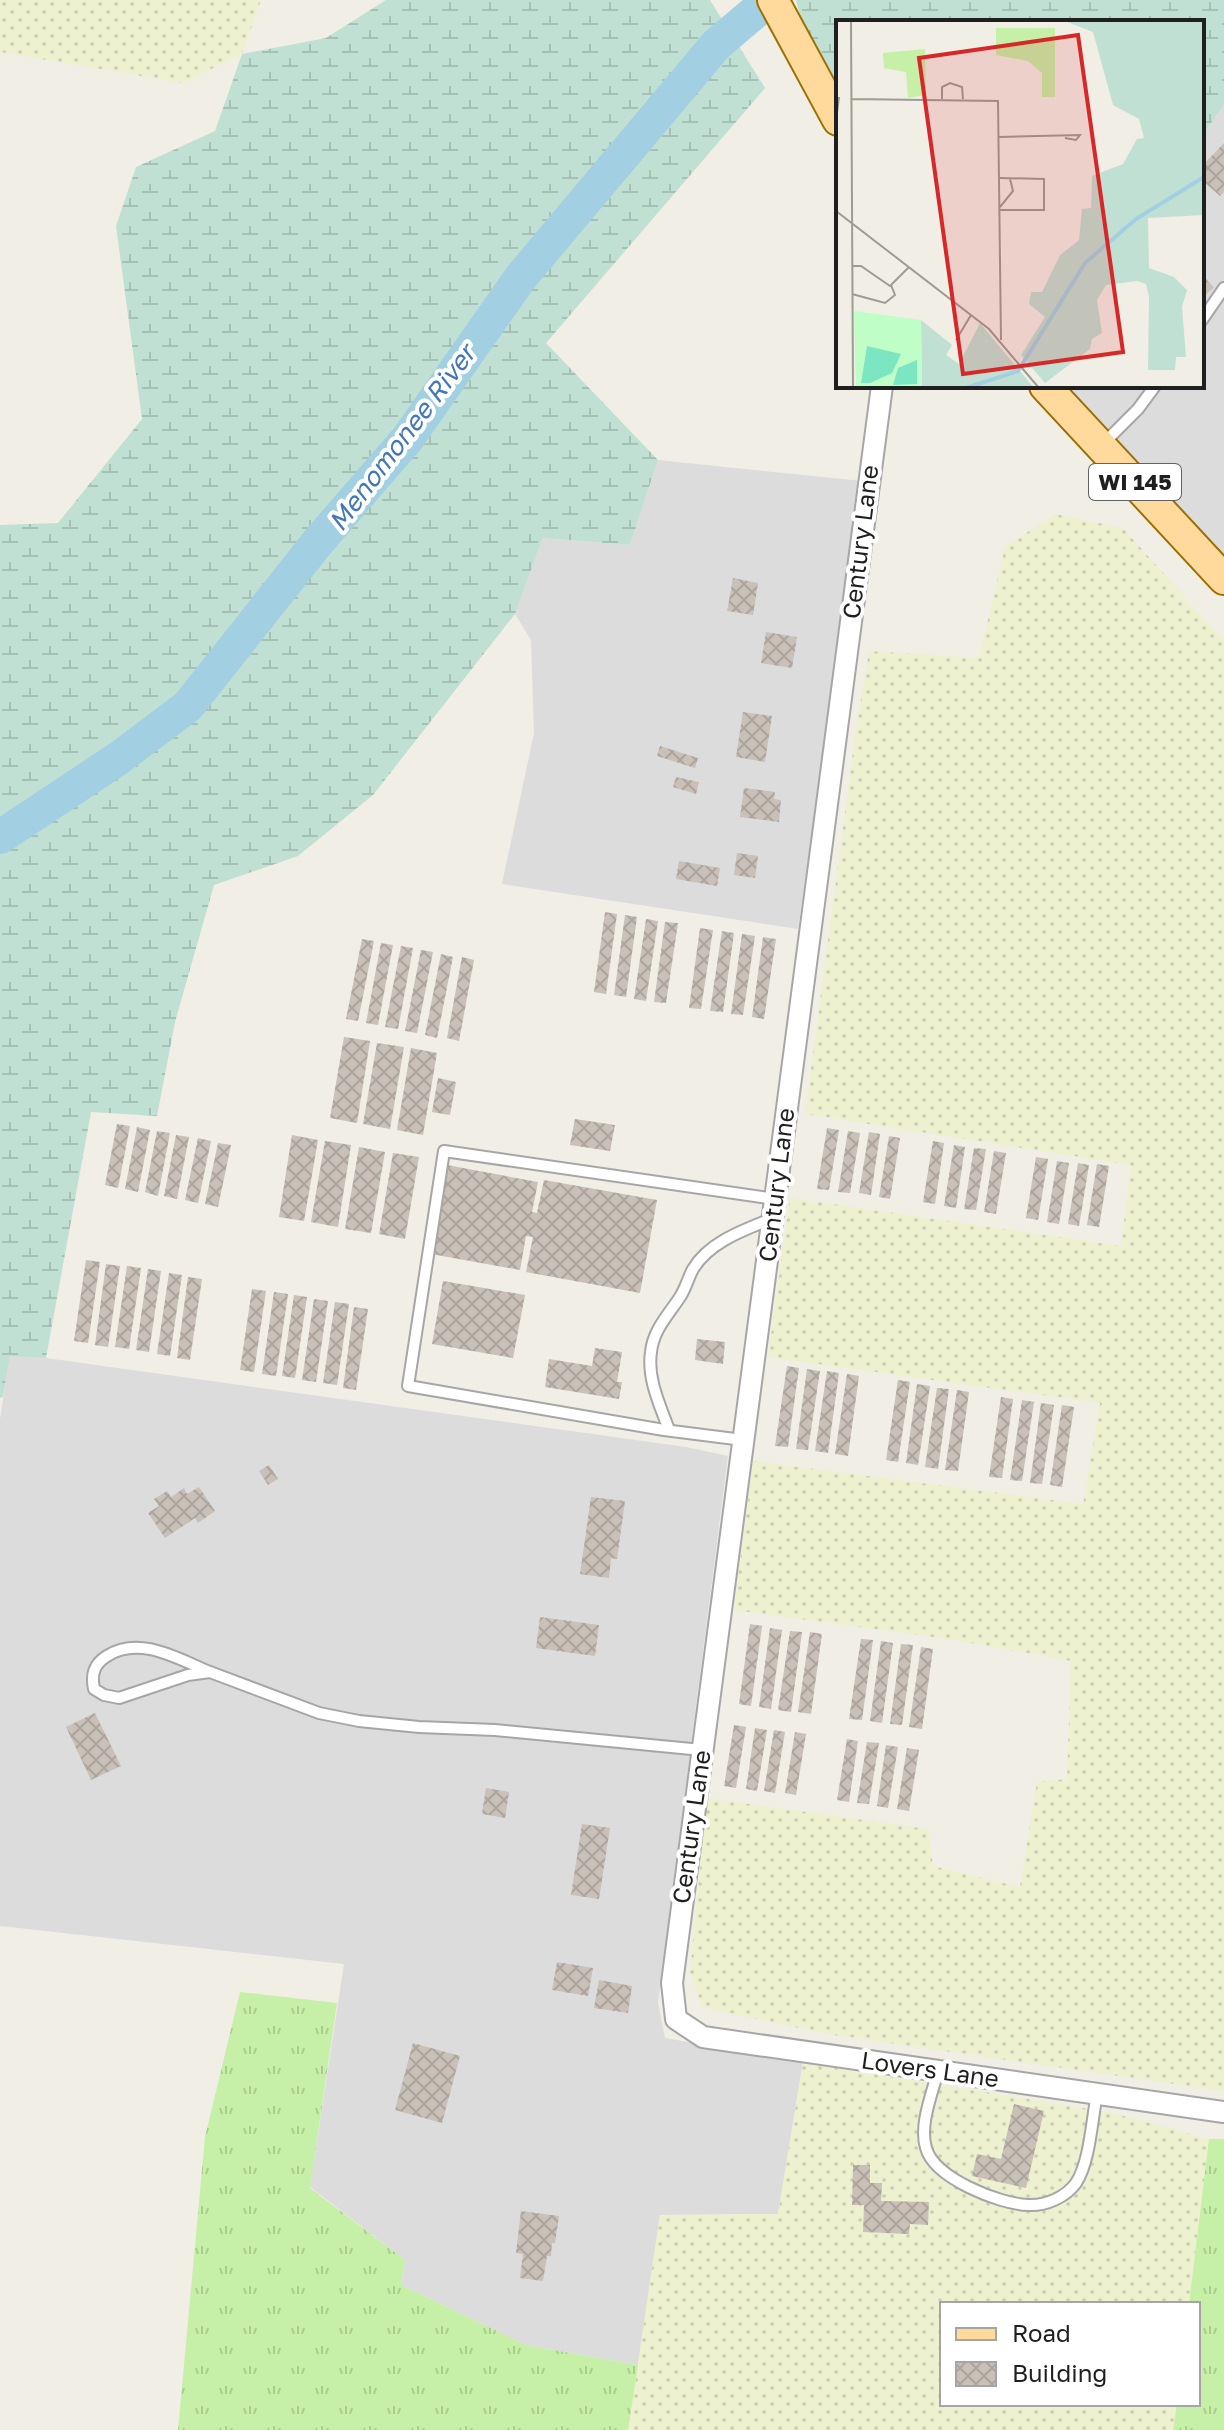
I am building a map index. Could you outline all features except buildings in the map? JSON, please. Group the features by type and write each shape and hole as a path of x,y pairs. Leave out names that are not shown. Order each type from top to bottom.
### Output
{"main road":[{"path":"776,5 836,116"},
{"name":"WI 145","path":"1047,388 1224,579"}],"street":[{"name":"Century Lane","path":"672,1983 882,388"},
{"name":"Lovers Lane","path":"672,1983 676,2019 703,2037 1224,2112"}],"lane":[{"path":"1204,317 1224,288"},
{"path":"1101,446 1138,409 1154,388"},
{"path":"743,1440 408,1386 444,1151 773,1209"},
{"path":"669,1430 651,1381 651,1351 657,1329 683,1294 694,1267 712,1248 773,1209"},
{"path":"210,1672 188,1675 119,1698 94,1689 92,1680 94,1668 101,1660 124,1647 152,1649 319,1713 359,1721 495,1730 702,1750"},
{"path":"938,2071 923,2135 932,2164 968,2186 1029,2206 1054,2201 1077,2182 1097,2094"}],"shaded area":[{"path":"1224,105 1224,560 1062,388 1204,388 1204,133"},
{"path":"658,460 862,481 798,929 502,884 534,733 531,640 515,614 543,538 630,545"},
{"path":"10,1355 686,1447 728,1456 658,2003 665,2038 803,2062 778,2214 660,2215 638,2365 526,2345 401,2285 405,2260 310,2187 344,1964 0,1926 0,1419"}],"green space":[{"path":"0,0 261,0 242,54 183,83 0,52"},
{"path":"386,0 710,0 765,88 546,343 658,460 630,545 543,538 515,614 373,795 298,856 214,885 175,1022 157,1116 91,1112 46,1358 10,1356 3,1397 0,1398 0,525 58,523 142,419 116,226 136,167 215,131 242,54 326,38"},
{"path":"796,0 1224,0 1224,105 1204,133 1204,20 836,20 836,89 804,30"},
{"path":"1055,514 1123,528 1224,641 1224,2091 827,2034 702,2007 690,1973 706,1798 928,1829 933,1866 1020,1887 1037,1782 1067,1779 1071,1661 955,1640 734,1610 753,1461 1083,1504 1100,1403 768,1357 790,1198 1121,1246 1131,1165 805,1114 869,651 979,658 1005,547"},
{"path":"240,1992 337,2003 310,2188 405,2260 401,2285 526,2345 638,2365 628,2430 178,2430 205,2137"},
{"path":"803,2062 1113,2113 1209,2139 1189,2302 940,2302 940,2406 1177,2406 1173,2430 628,2430 660,2215 778,2214"},
{"path":"1209,2139 1224,2139 1224,2430 1173,2430 1177,2406 1200,2406 1200,2302 1189,2302"}],"waterway":[{"name":"Menomonee River","path":"0,837 119,758 188,706 317,543 408,438 521,277 716,45 769,0"}]}
